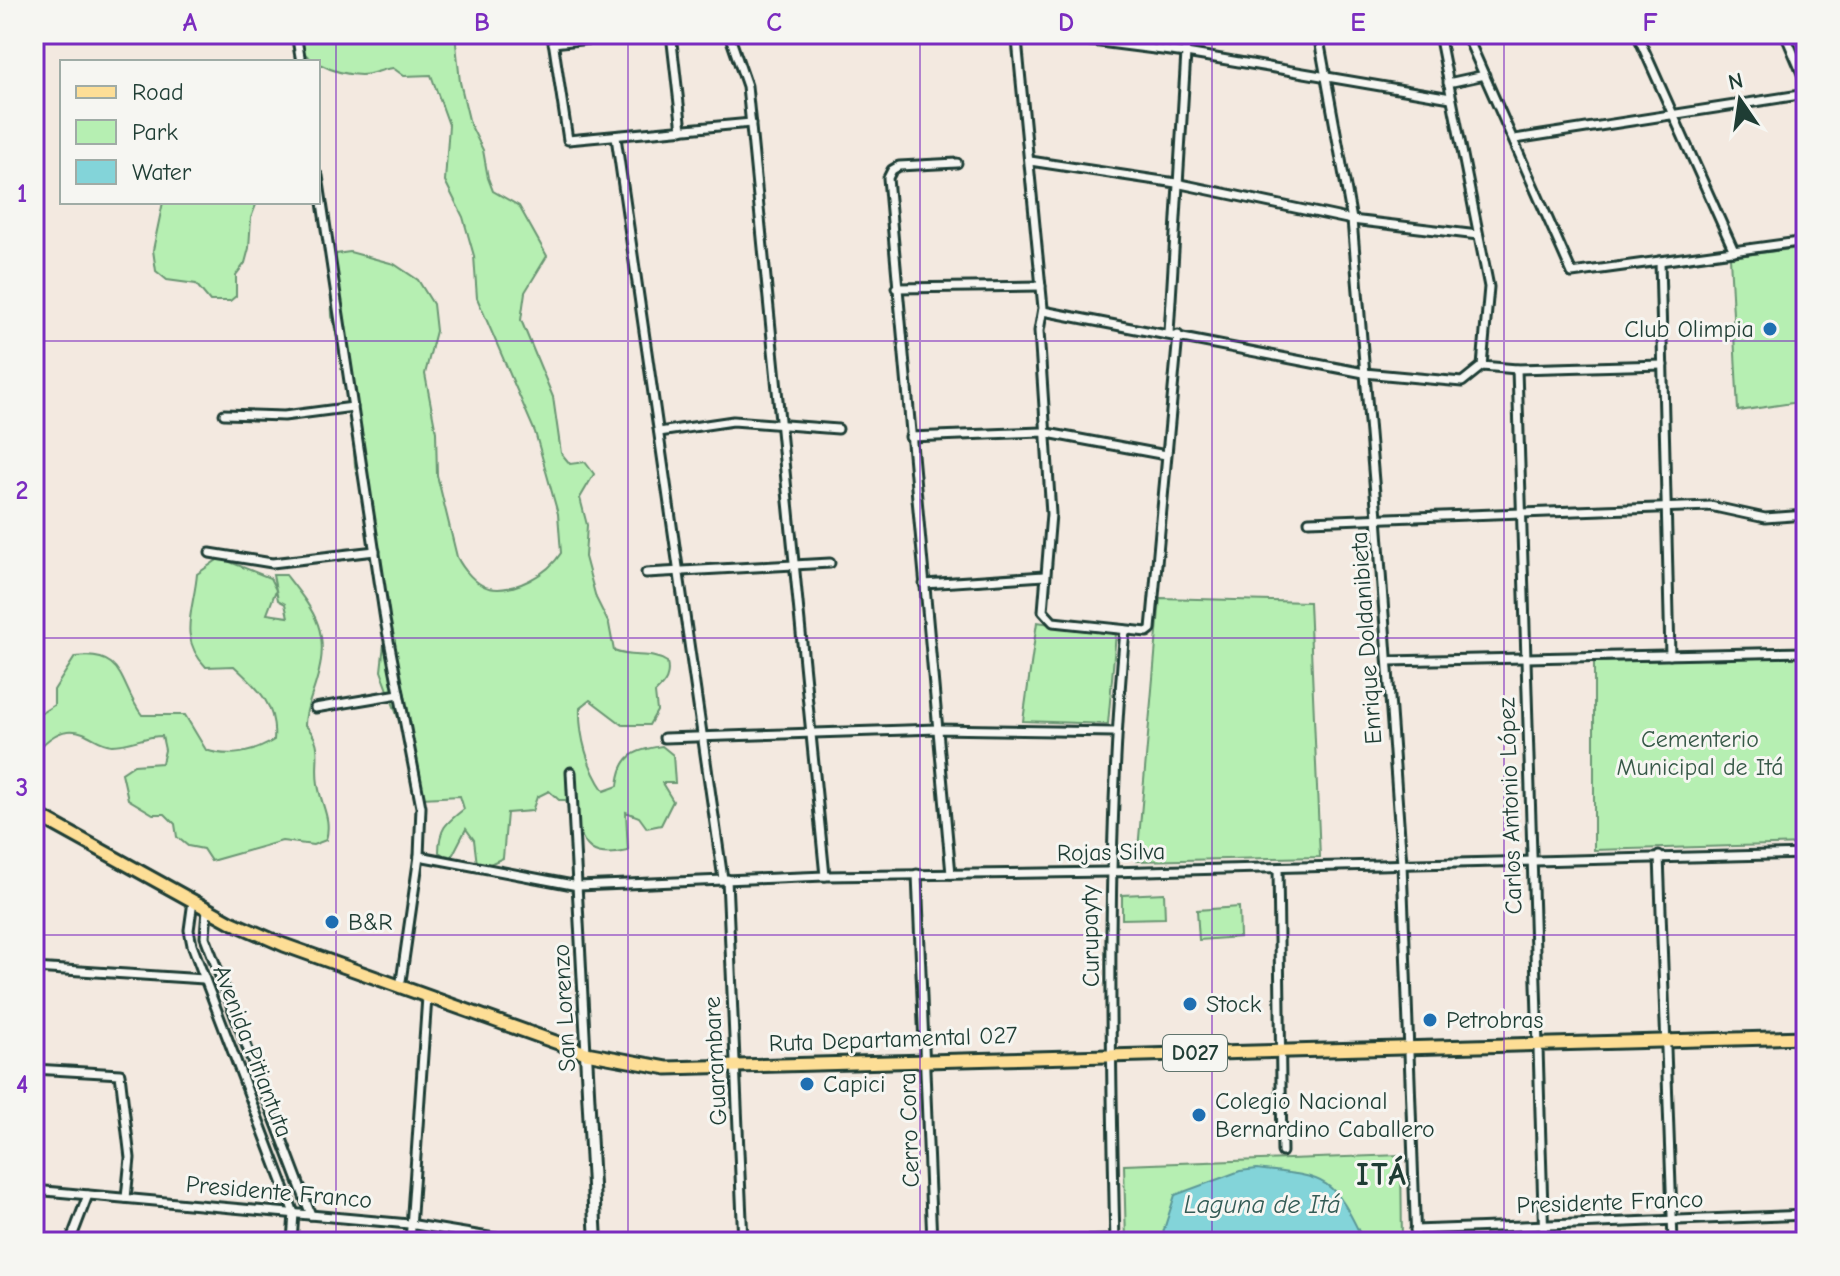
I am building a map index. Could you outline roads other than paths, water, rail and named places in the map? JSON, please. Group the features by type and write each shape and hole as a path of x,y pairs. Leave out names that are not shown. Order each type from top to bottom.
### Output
{"main road":[{"name":"Ruta Departamental 027","path":"34,813 207,909 284,945 586,1053 667,1068 1806,1037"}],"street":[{"path":"296,34 301,60"},
{"path":"636,34 553,38 568,140 751,123"},
{"path":"671,34 682,130"},
{"path":"729,34 747,86 825,876"},
{"path":"1020,34 1017,40 1043,311 1039,331 1051,514 1044,576 1046,618 1053,622 1147,632 1151,629 1166,455 1173,334 1176,183 1186,53 1184,34"},
{"path":"1037,34 1186,53 1451,98"},
{"name":"Enrique Doldanibieta","path":"1318,34 1352,220 1377,517 1402,864 1416,1242"},
{"path":"1439,34 1489,287 1482,366"},
{"path":"1466,34 1572,273 1806,241"},
{"path":"1637,34 1734,251"},
{"path":"1785,34 1806,83"},
{"path":"1448,83 1485,75"},
{"path":"1515,139 1806,94"},
{"name":"Guarambare","path":"616,137 725,879 743,1242"},
{"path":"1030,161 1176,183 1352,220 1478,235"},
{"path":"951,874 888,178 892,170 908,164 957,163"},
{"path":"320,189 375,551 421,807 419,856 400,988"},
{"path":"1660,261 1670,655"},
{"path":"896,288 1041,286"},
{"path":"1043,311 1364,373 1462,382 1482,366 1517,369 1663,365"},
{"name":"Carlos Antonio López","path":"1517,369 1544,1242"},
{"path":"224,414 284,416 353,407"},
{"path":"659,432 733,421 838,429"},
{"path":"910,437 1046,433 1166,455"},
{"path":"1309,521 1710,506 1765,518 1806,515"},
{"path":"210,553 272,563 375,551"},
{"path":"646,573 830,563"},
{"path":"924,584 1044,576"},
{"name":"Curupayty","path":"1115,1241 1109,872 1115,732 1125,630"},
{"path":"1388,661 1806,652"},
{"path":"315,708 399,694"},
{"path":"664,738 937,729 1115,732"},
{"name":"San Lorenzo","path":"571,772 596,1242"},
{"name":"Rojas Silva","path":"419,856 578,886 825,876 1806,854"},
{"path":"1659,856 1673,1242"},
{"path":"1278,868 1282,1152"},
{"name":"Cerro Cora","path":"917,874 927,1060 932,1242"},
{"name":"Avenida Pitiantuta","path":"193,901 189,930 204,979 294,1213"},
{"name":"Avenida Pitiantuta","path":"207,909 205,937 311,1215"},
{"path":"34,968 204,979"},
{"path":"410,1242 427,997"},
{"path":"34,1069 120,1074 130,1158 126,1198"},
{"name":"Presidente Franco","path":"34,1190 409,1224 520,1242"},
{"path":"70,1242 88,1195"},
{"path":"292,1242 294,1213"},
{"name":"Presidente Franco","path":"1415,1230 1806,1215"},
{"path":"1029,1242 1115,1241"}],"water":[{"name":"Laguna de Itá","path":"1257,1169 1314,1178 1326,1184 1344,1204 1364,1242 1160,1242 1175,1195 1240,1171"}],"place":[{"name":"Club Olimpia","path":"1770,329"},
{"name":"B&R","path":"332,922"},
{"name":"Stock","path":"1190,1004"},
{"name":"Petrobras","path":"1430,1020"},
{"name":"Capici","path":"807,1084"},
{"name":"Colegio Nacional Bernardino Caballero","path":"1199,1115"}],"district":[{"name":"ITÁ","path":"1382,1174"}],"park label":[{"name":"Cementerio Municipal de Itá","path":"1700,753"}]}
